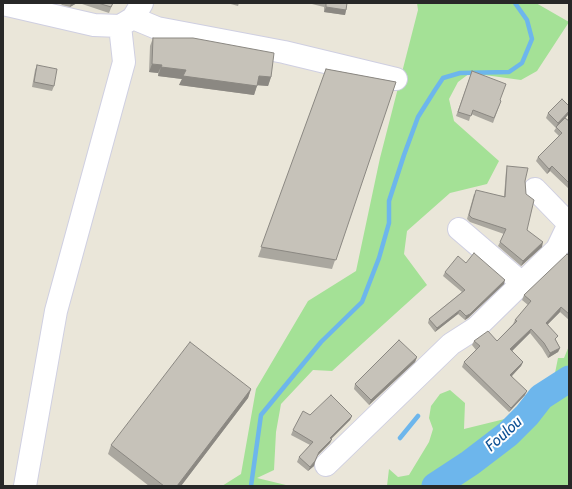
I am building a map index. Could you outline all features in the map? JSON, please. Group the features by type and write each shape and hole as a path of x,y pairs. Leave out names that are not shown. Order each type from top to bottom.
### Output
{"street":[{"path":"3,4 94,25 132,16 157,28 284,52 396,79"},
{"path":"25,486 56,312 124,62 132,16"},
{"path":"326,465 451,344 476,328 522,283 563,252 569,224 535,189"},
{"path":"459,229 522,283"}],"green space":[{"path":"417,3 536,3 569,22 537,71 521,80 470,73 458,82 449,99 454,121 499,161 487,184 450,193 407,231 404,254 427,285 332,371 313,370 281,404 276,432 274,470 257,478 290,486 222,486 241,474 256,389 308,301 356,271 380,158 418,10"},
{"path":"569,346 569,486 387,486 389,469 398,477 409,475 429,442 433,429 429,418 431,406 440,394 450,390 465,403 464,429 521,415 537,399 541,391 555,373 558,358 564,358"}],"building":[{"path":"98,3 113,3 111,7"},
{"path":"326,3 347,3 346,10 326,7"},
{"path":"153,38 193,38 274,53 271,77 259,76 257,86 183,76 186,70 161,67 162,65 152,64"},
{"path":"37,65 57,69 54,86 34,82"},
{"path":"326,69 396,82 336,260 261,247"},
{"path":"472,71 506,84 494,118 473,110 471,116 458,112"},
{"path":"562,99 569,106 569,111 558,123 548,113"},
{"path":"565,118 569,121 569,183 552,166 549,169 538,157 562,133 556,127"},
{"path":"507,166 528,168 525,181 526,194 534,200 527,230 543,242 523,261 500,242 506,229 472,218 469,215 476,190 505,197"},
{"path":"474,253 505,280 470,314 466,316 460,310 437,328 429,319 465,290 445,272 458,256 466,263"},
{"path":"567,254 569,254 569,314 561,307 546,323 558,336 555,339 560,348 550,353 544,343 531,329 510,349 523,362 510,375 527,391 511,408 464,362 480,346 474,341 488,331 497,341 517,321 515,320 531,301 524,295"},
{"path":"399,340 417,357 371,400 355,384"},
{"path":"190,342 251,389 177,486 164,486 111,445"},
{"path":"331,395 352,416 330,438 332,439 319,452 315,461 310,467 299,457 313,442 293,430 303,411 310,415"}],"waterway":[{"path":"251,486 261,415 321,342 362,302 379,258 389,223 389,201 404,155 418,117 435,90 443,78 460,73 509,72 522,63 532,39 527,20 515,3"},
{"name":"Foulou","path":"435,486 470,463 508,434 527,415 541,397 569,379"},
{"path":"400,438 418,416"}]}
